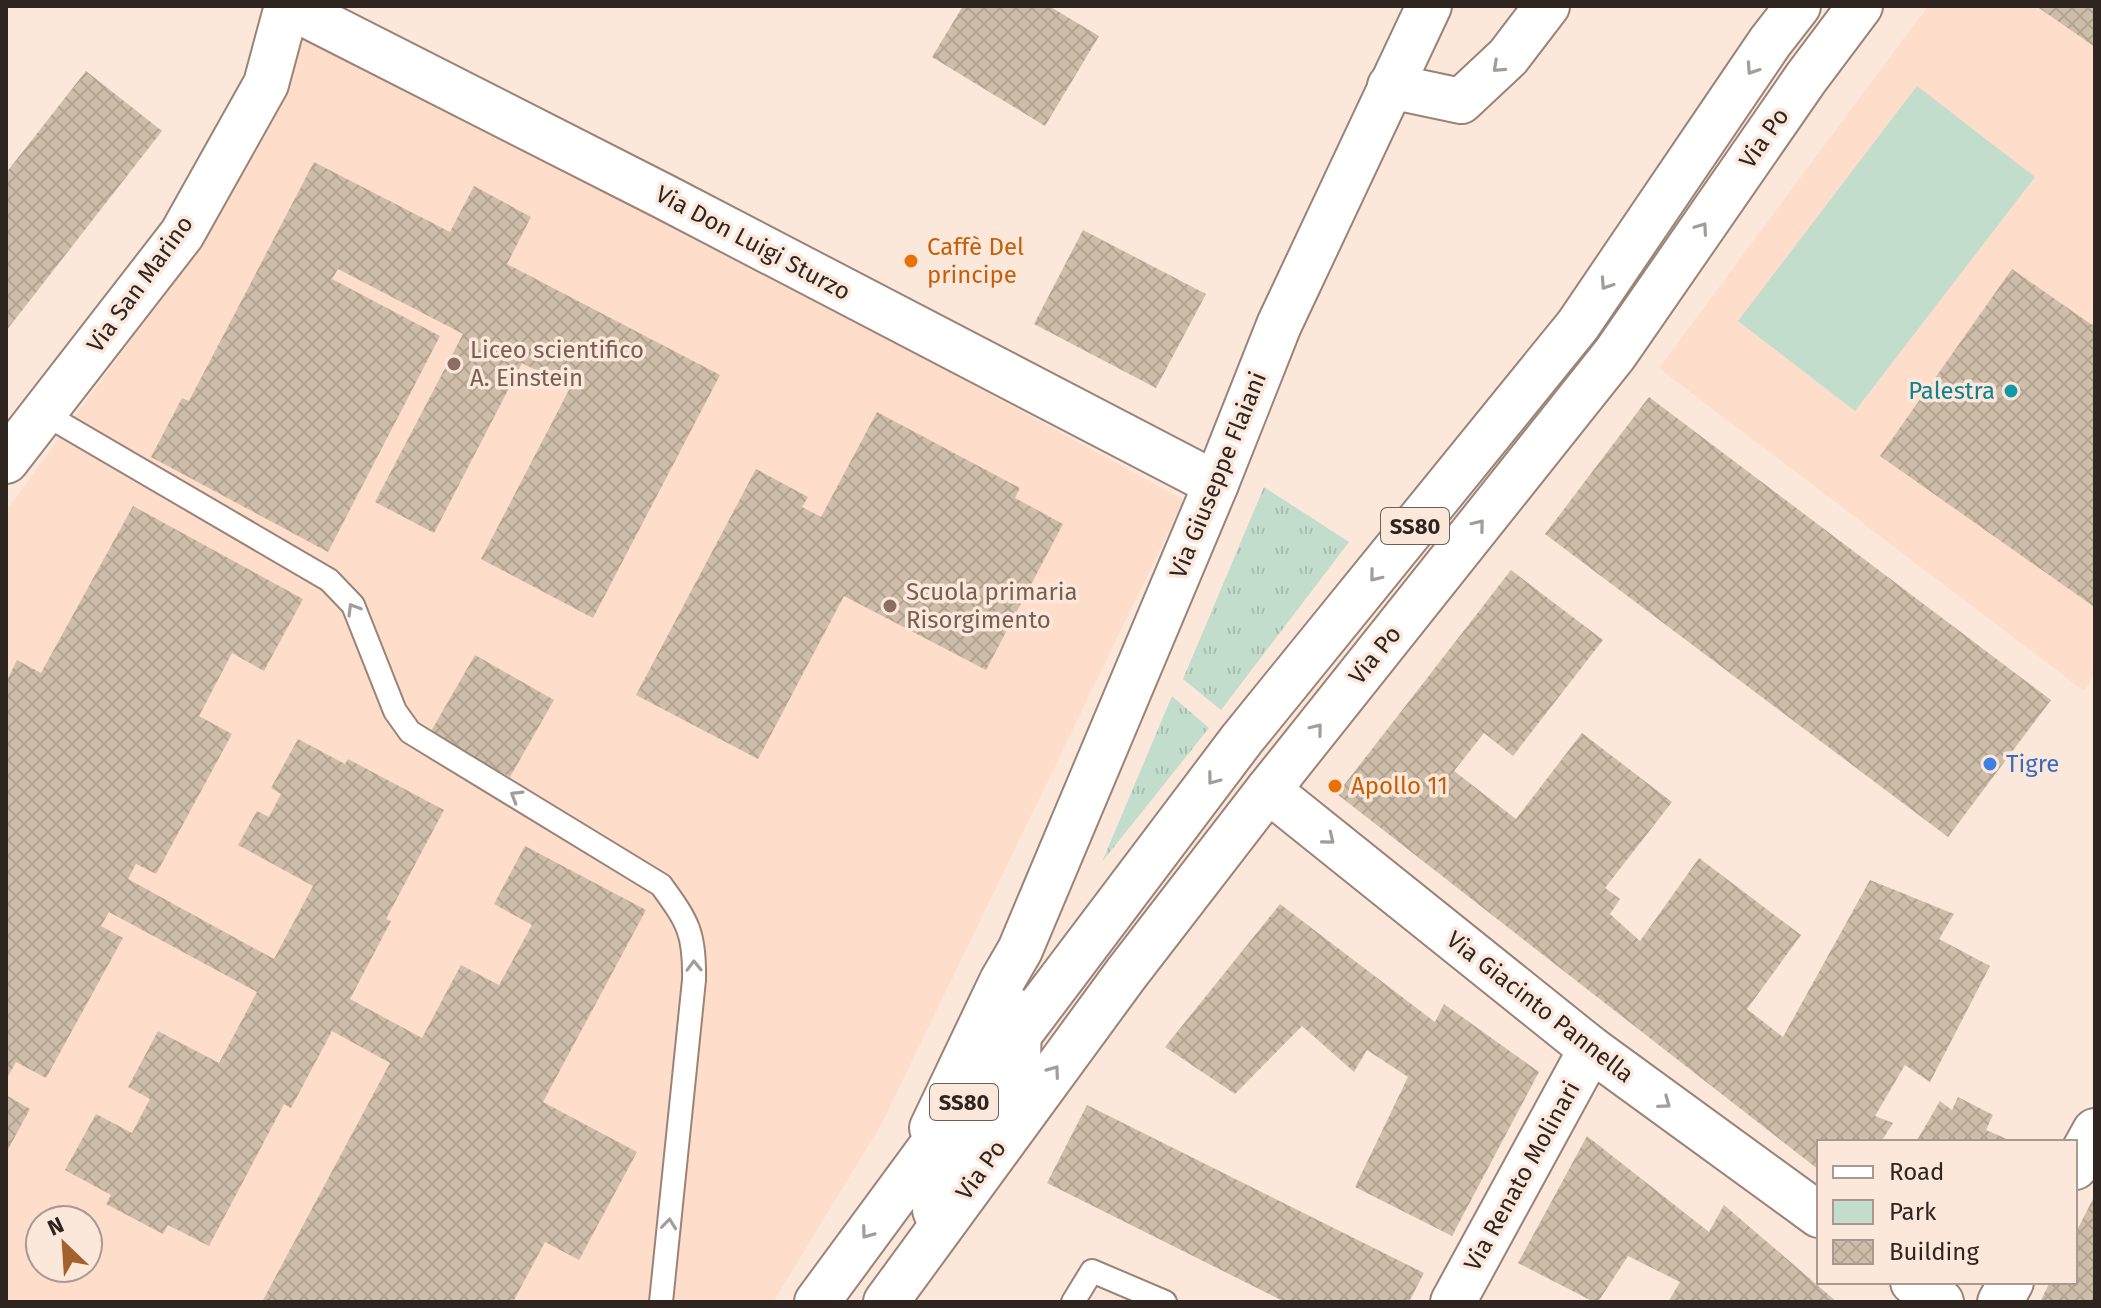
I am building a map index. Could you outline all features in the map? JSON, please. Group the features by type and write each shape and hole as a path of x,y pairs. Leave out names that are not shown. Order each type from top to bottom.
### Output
{"street":[{"name":"Via San Marino","path":"6,461 182,234 266,84 288,6"},
{"name":"Via Don Luigi Sturzo","path":"288,6 663,196 1216,484"},
{"name":"Via Giuseppe Flaiani","path":"817,1302 913,1171 1002,981 1020,950 1216,484 1279,325 1429,6"},
{"path":"1390,86 1461,101 1508,57 1547,6"},
{"name":"Via Po","path":"1018,1036 1242,739 1578,325 1770,42 1798,6"},
{"path":"1806,78 1817,23 1831,6"},
{"name":"Via Po","path":"886,1302 1126,974 1268,790 1615,354 1806,78 1860,6"},
{"name":"Via Giacinto Pannella","path":"1268,790 1591,1049 1817,1214"},
{"name":"Via Giuseppe Flaiani","path":"941,1224 935,1210 941,1182 1013,1085 1018,1067 1020,950"},
{"name":"SS80","path":"913,1171 1018,1036"},
{"name":"Via Renato Molinari","path":"1453,1302 1591,1049"},
{"path":"2077,1163 2095,1131"},
{"path":"1916,1284 1941,1302"},
{"path":"2000,1302 2010,1284"}],"lane":[{"path":"43,413 329,580 353,605 395,711 410,732 661,885 687,920 694,956 694,980 661,1302"},
{"path":"1073,1302 1092,1271 1165,1302"}],"shaded area":[{"path":"1928,6 2095,6 2095,674 2084,691 1659,368"},
{"path":"303,36 829,306 1184,500 881,1125 773,1302 6,1302 6,511 205,238"}],"green space":[{"path":"1917,86 2035,177 1855,411 1738,321"},
{"path":"1264,487 1349,542 1221,710 1183,679"},
{"path":"1172,696 1209,728 1102,862"}],"building":[{"path":"963,6 1049,6 1099,36 1045,126 932,57"},
{"path":"2036,6 2095,6 2095,47"},
{"path":"86,71 162,131 6,331 6,173"},
{"path":"314,162 450,232 474,186 531,217 507,264 720,375 593,618 481,559 570,388 522,363 434,533 375,502 463,334 338,269 332,279 440,336 328,552 151,457 182,398 189,401"},
{"path":"1083,230 1206,294 1156,388 1034,324"},
{"name":"Palestra","path":"2012,269 2092,325 2095,322 2093,606 1880,456"},
{"path":"1649,397 2051,700 1948,837 1545,534"},
{"path":"877,412 1020,488 1015,498 1063,524 986,670 844,596 758,759 636,695 756,469 808,497 802,507 821,517"},
{"path":"133,506 303,599 264,671 232,653 199,716 232,734 156,874 136,864 128,879 274,959 313,886 238,845 257,811 269,817 281,794 271,788 298,739 345,764 348,759 444,810 386,919 391,921 350,999 422,1038 461,965 499,985 532,925 494,904 525,846 646,910 543,1102 637,1152 579,1260 545,1242 513,1302 262,1302 390,1063 332,1031 291,1108 284,1104 209,1246 168,1225 163,1234 106,1204 111,1195 65,1170 96,1114 132,1133 150,1099 128,1087 158,1031 219,1063 257,992 109,912 101,926 123,938 46,1078 16,1062 6,1080 6,682 17,660 41,673"},
{"path":"1511,570 1603,640 1513,756 1484,733 1454,771 1516,819 1582,733 1672,802 1605,888 1620,899 1610,914 1640,941 1699,858 1801,935 1747,1009 1783,1037 1870,880 1954,914 1939,939 1990,966 1930,1082 1905,1065 1875,1116 1893,1123 1882,1140 1817,1140 1817,1168 1337,794"},
{"path":"475,655 554,700 510,777 430,733"},
{"path":"1280,904 1435,1022 1444,1004 1539,1072 1452,1236 1355,1187 1408,1077 1367,1050 1354,1072 1302,1026 1235,1094 1165,1047"},
{"path":"6,1095 30,1109 6,1153"},
{"path":"1958,1097 1993,1115 1986,1130 2009,1140 1917,1140 1940,1101 1952,1110"},
{"path":"1087,1105 1424,1273 1409,1302 1285,1302 1047,1183"},
{"path":"1587,1136 1709,1232 1724,1205 1837,1302 1668,1302 1680,1282 1628,1256 1598,1302 1594,1302 1518,1263"},
{"path":"2095,1195 2095,1302 2040,1302 2049,1284 2077,1284 2077,1230"}],"place":[{"name":"Caffè Del principe","path":"911,261"},
{"name":"Liceo scientifico A. Einstein","path":"454,364"},
{"name":"Palestra","path":"2011,391"},
{"name":"Scuola primaria Risorgimento","path":"890,606"},
{"name":"Tigre","path":"1990,764"},
{"name":"Apollo 11","path":"1335,786"}]}
